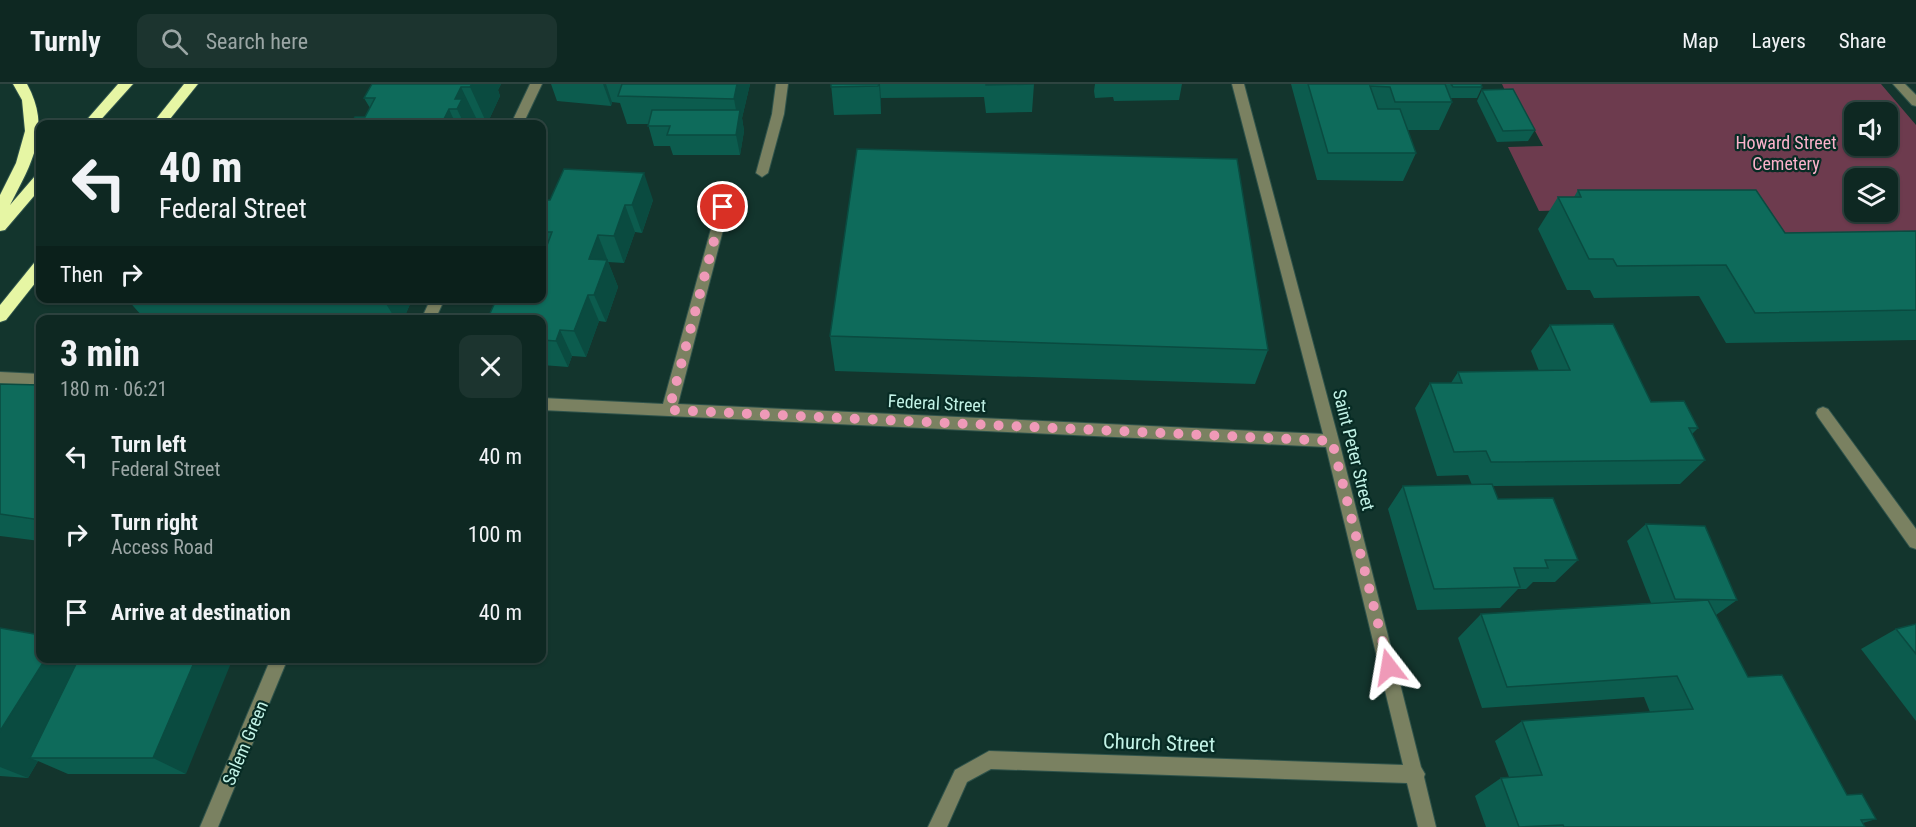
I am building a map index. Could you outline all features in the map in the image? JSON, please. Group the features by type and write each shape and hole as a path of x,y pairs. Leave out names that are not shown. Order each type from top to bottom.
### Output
{"highway":[{"path":"0,209 19,172 31,140 32,101 20,84"},
{"path":"94,120 126,84"},
{"path":"162,120 191,84"},
{"path":"0,226 36,185"},
{"path":"0,316 36,272"}],"street":[{"path":"519,120 536,84"},
{"path":"762,173 778,114 782,84"},
{"name":"Saint Peter Street","path":"1238,84 1332,441 1416,774 1427,827"},
{"path":"1899,84 1916,102"},
{"path":"669,410 723,207"},
{"path":"0,378 36,380"},
{"name":"Federal Street","path":"546,404 1332,441"},
{"path":"1823,413 1916,542"},
{"name":"Salem Green","path":"209,827 278,663"},
{"name":"Church Street","path":"937,827 961,776 989,760 1416,774"}],"green space":[{"name":"Howard Street Cemetery","path":"1502,84 1881,84 1896,102 1844,102 1844,156 1898,156 1898,104 1916,125 1916,244 1770,249 1740,205 1539,211 1508,147 1543,146 1525,112 1512,106"}],"building":[{"path":"372,84 472,84 470,87 461,87 455,99 462,99 457,109 449,109 444,119 454,120 353,120 355,117 365,117 375,98 364,98"},
{"path":"622,84 737,84 734,99 618,96"},
{"path":"831,84 879,84 878,86 831,87"},
{"path":"986,84 1034,84 986,85"},
{"path":"1308,84 1445,84 1452,102 1395,102 1390,87 1370,86 1378,109 1400,109 1416,153 1328,153"},
{"path":"1451,84 1481,84 1482,87 1453,87"},
{"path":"1513,89 1535,130 1503,131 1482,90"},
{"path":"652,110 740,110 736,135 667,135 670,126 648,126"},
{"path":"857,149 1237,159 1268,350 830,336"},
{"path":"564,169 644,173 632,205 625,205 614,236 598,235 589,259 607,260 594,295 588,295 574,331 560,330 556,341 546,340 546,315 489,315 495,303 546,303 546,248 552,232 546,232 546,200 550,200"},
{"path":"1578,190 1756,190 1785,233 1916,231 1916,310 1755,313 1726,265 1617,266 1613,259 1589,259 1558,197 1581,197"},
{"path":"1613,324 1651,402 1684,401 1698,428 1689,428 1705,460 1491,462 1486,451 1454,452 1430,383 1462,383 1458,372 1570,370 1550,325"},
{"path":"0,384 36,385 36,519 0,514"},
{"path":"1492,484 1498,499 1553,498 1578,560 1545,560 1548,568 1514,568 1520,587 1434,589 1403,486"},
{"path":"1646,524 1705,526 1737,600 1675,599"},
{"path":"1708,600 1748,677 1782,675 1847,795 1862,794 1876,819 1861,820 1865,827 1564,827 1563,825 1519,827 1501,778 1542,775 1522,721 1693,709 1677,676 1507,687 1481,614"},
{"path":"1916,624 1916,654 1896,629"},
{"path":"0,628 36,634 36,663 43,663 0,731"},
{"path":"77,663 194,663 153,758 30,758"}],"route":[{"path":"723,207 669,410 1332,441 1389,667"}]}
